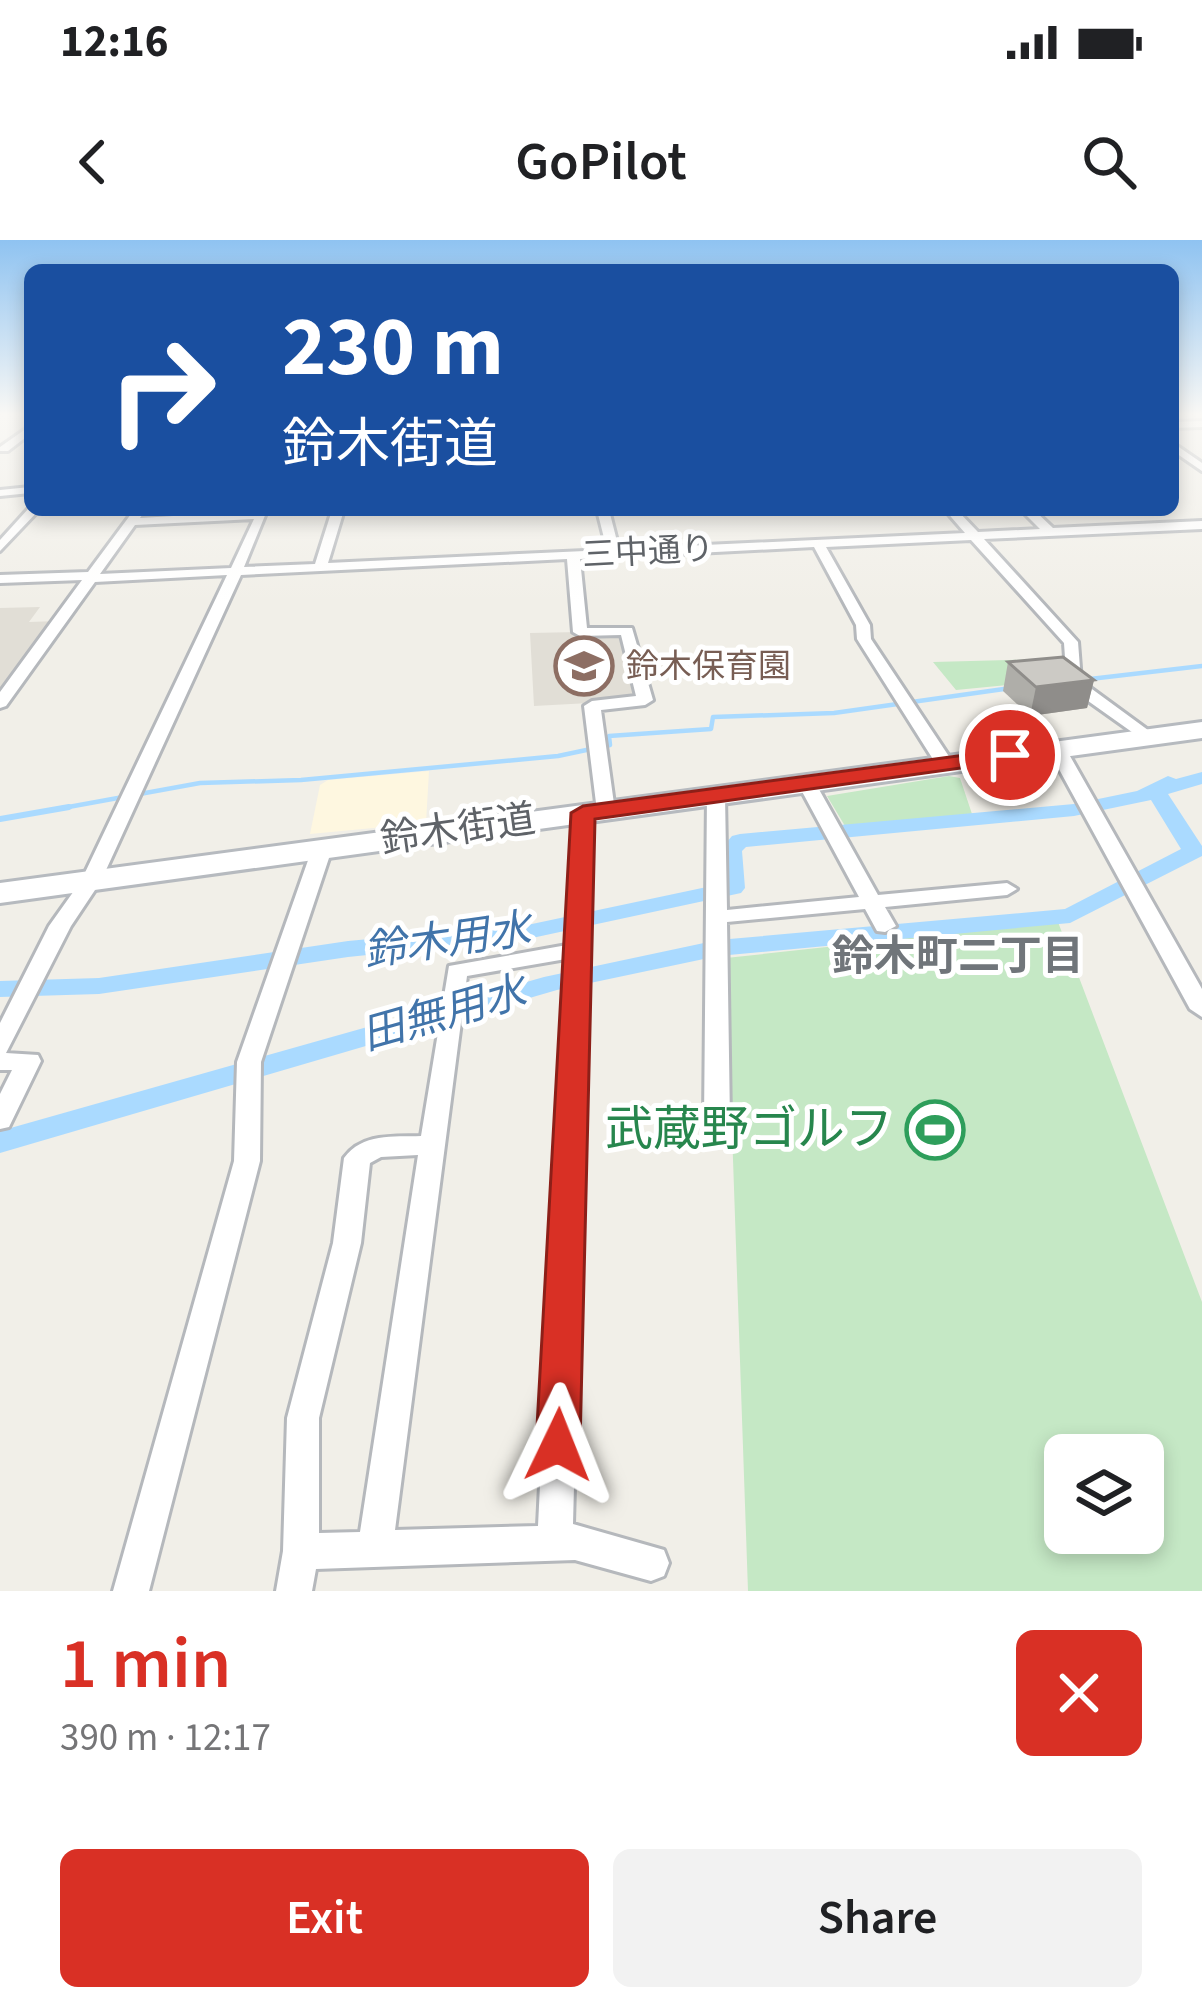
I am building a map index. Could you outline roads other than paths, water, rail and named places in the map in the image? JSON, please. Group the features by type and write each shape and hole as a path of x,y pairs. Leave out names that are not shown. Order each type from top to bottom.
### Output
{"main road":[{"name":"鈴木街道","path":"0,893 1202,730"}],"street":[{"path":"0,548 28,516"},
{"path":"0,703 136,516"},
{"path":"0,1047 91,881 262,516"},
{"path":"320,568 336,516"},
{"path":"604,516 614,554"},
{"path":"956,516 1071,642 1073,683 1146,737"},
{"path":"1034,516 1049,532"},
{"path":"1082,516 1095,530"},
{"name":"三中通り","path":"0,579 1202,525"},
{"path":"818,543 863,625 864,639 945,764"},
{"path":"555,1541 579,950 595,812 592,706 645,700 627,631 580,632 573,556"},
{"path":"1057,749 1136,883 1202,1010"},
{"path":"807,784 885,926"},
{"path":"716,796 717,1122"},
{"path":"131,1591 247,1161 248,1068 322,849"},
{"path":"718,901 873,903 1007,889"},
{"path":"375,1549 429,1145 458,971 579,950"},
{"path":"0,1062 29,1061 0,1120"},
{"path":"294,1591 301,1551 303,1418 347,1244 357,1158 376,1147 429,1145"},
{"path":"301,1551 555,1541 651,1563"}],"waterway":[{"path":"1090,679 1202,666"},
{"path":"57,809 200,783 301,780 558,756 610,745 609,736 711,729 713,717 834,713 1011,688"},
{"name":"田無用水","path":"0,1142 553,983 718,948 1070,916 1194,851 1156,791 1202,778"},
{"name":"鈴木用水","path":"0,989 99,986 348,949 532,931 733,888 731,850 740,841 1074,810 1143,796 1168,782"},
{"path":"57,809 69,807"},
{"path":"0,819 57,809"},
{"path":"52,810 57,809"}],"place":[{"name":"鈴木保育園","path":"584,666"},
{"name":"武蔵野ゴルフ","path":"935,1130"}],"district":[{"name":"鈴木町二丁目","path":"958,957"}]}
